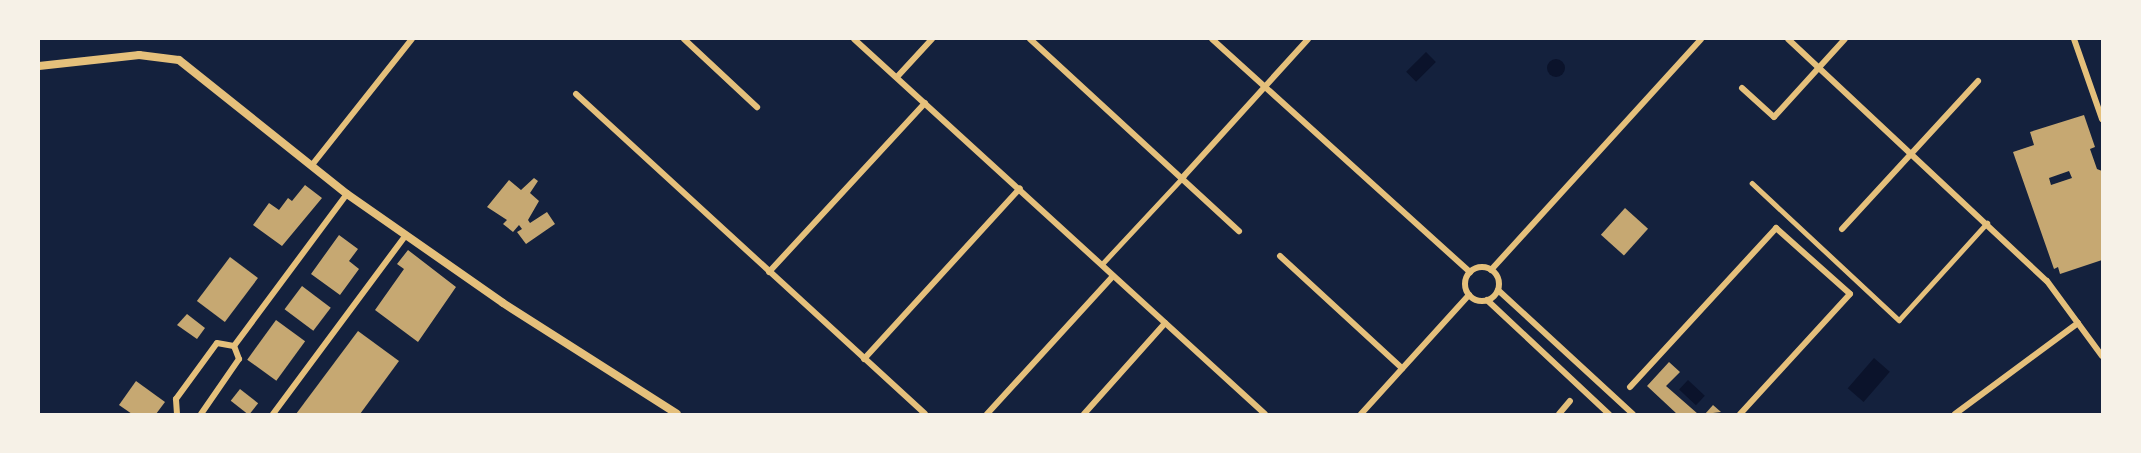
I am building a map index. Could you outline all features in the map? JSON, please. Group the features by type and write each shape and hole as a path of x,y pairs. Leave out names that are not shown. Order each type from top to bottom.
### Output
{"street":[{"path":"312,165 412,39"},
{"path":"684,39 758,106"},
{"path":"854,39 1020,188 1265,414"},
{"path":"897,77 932,39"},
{"path":"1030,39 1183,177 1239,231"},
{"path":"1212,39 1470,272"},
{"path":"1102,264 1308,39"},
{"path":"1491,270 1701,39"},
{"path":"1788,39 1988,223 2047,281 2102,356"},
{"path":"1742,88 1774,117 1845,39"},
{"path":"2074,39 2102,118"},
{"path":"39,66 139,55 179,60 347,194 677,414"},
{"path":"1842,230 1978,81"},
{"path":"576,94 925,414"},
{"path":"769,272 925,103"},
{"path":"1752,183 1899,320 1988,223"},
{"path":"864,358 1020,188"},
{"path":"234,346 347,194"},
{"path":"1630,387 1776,228 1850,294 1740,414"},
{"path":"273,414 406,235"},
{"path":"1280,256 1402,368"},
{"path":"1469,295 1465,282 1470,272 1480,267 1491,270 1498,279 1498,290 1633,414"},
{"path":"987,414 1113,276"},
{"path":"1487,300 1498,290"},
{"path":"1361,414 1469,295"},
{"path":"1469,295 1487,300 1608,414"},
{"path":"1084,414 1165,323"},
{"path":"1955,414 2078,323"},
{"path":"177,414 176,399 217,343 234,346"},
{"path":"201,414 238,358 234,346"},
{"path":"1559,414 1570,401"}],"water":[{"path":"1426,52 1436,62 1416,82 1406,72"},
{"path":"1556,59 1562,62 1565,68 1562,74 1556,77 1550,74 1547,68 1550,62"},
{"path":"1874,358 1890,372 1864,402 1848,388"},
{"path":"1688,380 1705,396 1696,405 1679,390"}],"building":[{"path":"2084,115 2095,147 2090,149 2097,169 2102,171 2102,260 2060,274 2058,267 2054,269 2013,152 2034,145 2030,132","holes":["2069,171 2072,178 2051,185 2049,178"]},
{"path":"534,178 538,181 530,193 539,201 528,220 530,223 547,212 555,224 526,244 517,232 522,229 519,225 513,232 503,224 507,220 487,207 509,180 521,190"},
{"path":"305,185 322,198 282,246 253,225 269,203 279,210 288,198 292,201"},
{"path":"1625,208 1648,229 1624,255 1601,235"},
{"path":"339,235 358,249 349,261 359,269 340,295 311,274"},
{"path":"408,250 456,287 418,342 375,310 404,269 397,264"},
{"path":"230,257 258,278 225,322 197,301"},
{"path":"302,286 331,308 313,331 285,309"},
{"path":"187,314 205,328 197,339 177,325"},
{"path":"276,320 305,341 276,381 247,360"},
{"path":"358,331 399,361 360,414 296,414"},
{"path":"1669,362 1680,372 1666,386 1698,414 1677,414 1647,386"},
{"path":"136,381 165,402 156,414 132,414 119,405"},
{"path":"240,389 258,403 248,414 231,401"},
{"path":"1713,405 1721,412 1705,414"}]}
